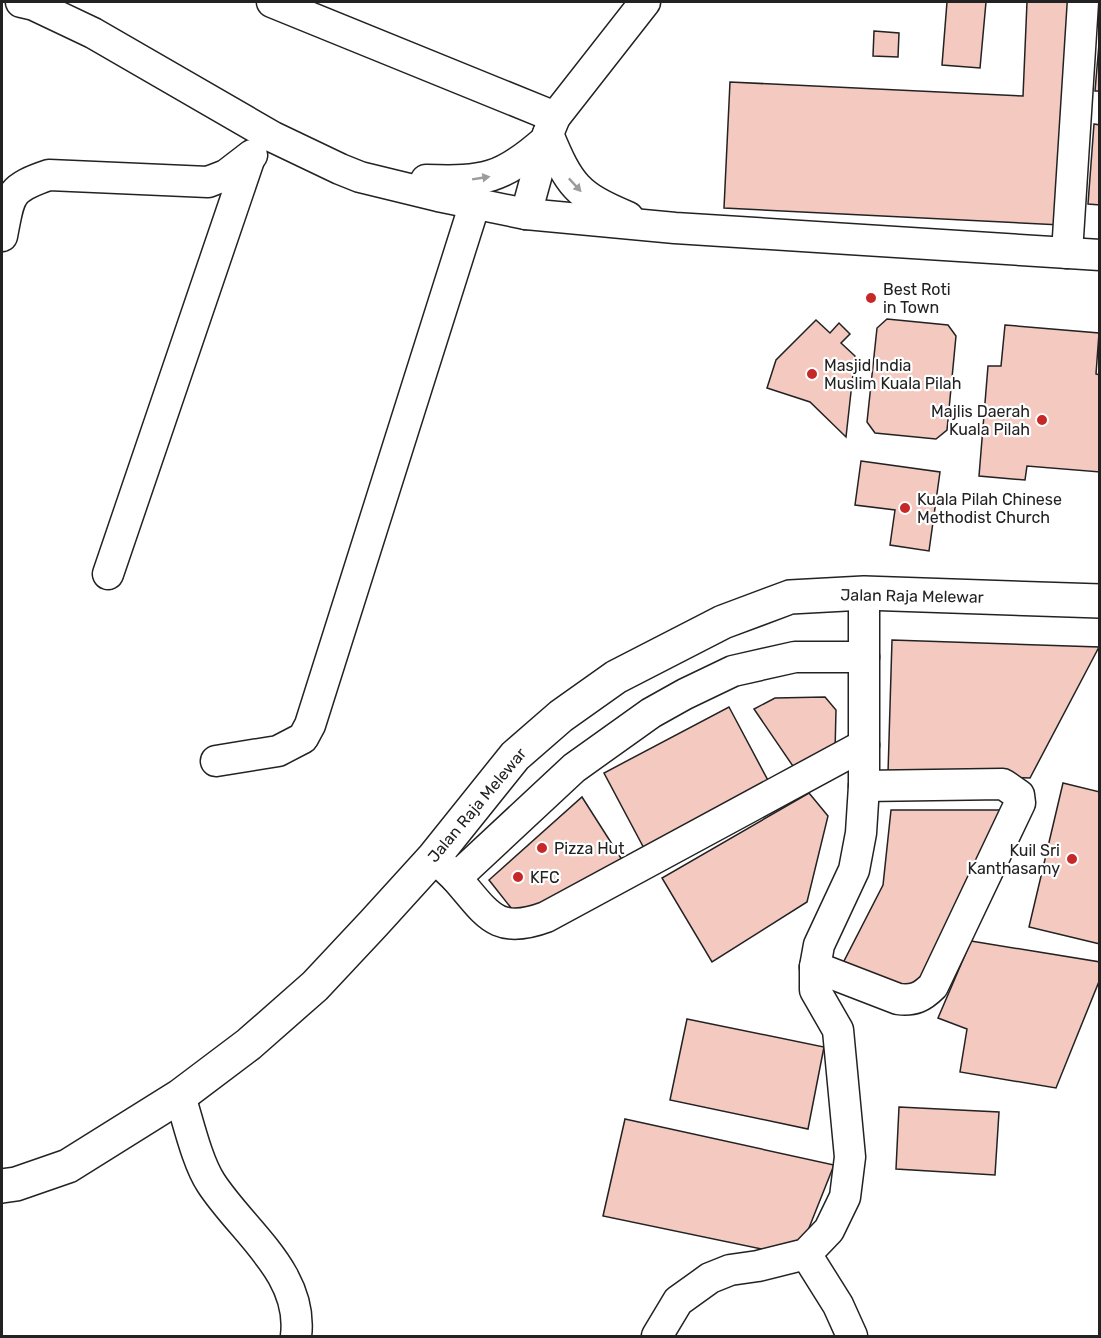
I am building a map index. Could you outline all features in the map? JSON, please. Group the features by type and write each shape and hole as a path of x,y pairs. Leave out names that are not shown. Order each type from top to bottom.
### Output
{"highway":[{"name":"Jalan Raja Melewar","path":"2,1186 16,1184 68,1166 180,1096 249,1044 445,867 515,756 561,716 616,676 723,621 790,597 864,593 1100,601"}],"street":[{"path":"21,2 34,5 93,33 273,137 360,177 526,214 675,228 1100,255"},
{"path":"272,2 550,130 561,165 569,180 581,191 598,204 638,220 675,228"},
{"path":"340,169 423,180 462,181 492,176 508,169 528,156 550,130 645,2"},
{"path":"1067,253 1088,102 1083,2"},
{"path":"526,214 550,130"},
{"path":"2,236 9,201 26,183 49,176 208,182 226,175 273,137"},
{"path":"108,574 250,157"},
{"path":"216,761 278,751 303,738 310,725 475,203"},
{"path":"657,1336 678,1301 710,1278 730,1270 758,1266 806,1254 829,1230 845,1197 850,1157 838,1030 815,990 815,968 819,945 854,870 861,833 864,786 864,593"},
{"path":"864,657 795,657 733,671 685,694 651,713 574,768 445,867 487,914 506,924 526,925 546,917 864,745"},
{"path":"815,968 898,999 908,1000 922,997 933,986 1020,803 1019,795 1003,784 864,786"},
{"path":"180,1096 210,1182 262,1247 284,1279 295,1305 296,1336"},
{"path":"806,1254 838,1305 852,1336"}],"building":[{"path":"947,2 986,2 980,68 942,65"},
{"path":"1027,2 1071,2 1061,225 724,208 730,82 1023,96"},
{"path":"874,31 899,33 898,57 873,56"},
{"path":"1100,32 1100,91 1095,91"},
{"path":"1094,124 1100,125 1100,205 1088,204"},
{"path":"887,319 948,325 956,336 947,430 936,439 875,433 867,422 877,328"},
{"name":"Masjid India Muslim Kuala Pilah","path":"816,320 830,333 839,323 850,334 841,343 855,356 846,437 810,402 767,388 776,360"},
{"name":"Majlis Daerah Kuala Pilah","path":"1005,325 1099,333 1096,374 1100,375 1100,472 1027,466 1025,480 979,476 988,366 1001,366"},
{"name":"Kuala Pilah Chinese Methodist Church","path":"861,461 940,472 929,551 890,545 895,510 855,505"},
{"path":"892,640 1099,647 1030,778 888,773"},
{"path":"825,697 836,710 835,752 797,772 754,709 775,698"},
{"path":"729,707 771,786 646,852 604,773"},
{"name":"Kuil Sri Kanthasamy","path":"1063,783 1100,792 1100,944 1029,927"},
{"path":"809,793 828,816 807,902 712,962 662,878"},
{"path":"582,797 626,866 519,918 489,880"},
{"path":"891,810 1001,810 923,984 901,993 841,967 883,885"},
{"path":"971,941 1100,962 1100,979 1056,1088 960,1072 967,1029 938,1018"},
{"path":"687,1019 824,1047 808,1129 670,1100"},
{"path":"899,1107 999,1112 995,1175 896,1169"},
{"path":"625,1119 834,1165 803,1243 776,1252 603,1216"}],"place":[{"name":"Best Roti in Town","path":"871,298"},
{"name":"Masjid India Muslim Kuala Pilah","path":"812,374"},
{"name":"Majlis Daerah Kuala Pilah","path":"1042,420"},
{"name":"Kuala Pilah Chinese Methodist Church","path":"905,508"},
{"name":"Pizza Hut","path":"542,848"},
{"name":"Kuil Sri Kanthasamy","path":"1072,859"},
{"name":"KFC","path":"518,877"}]}
